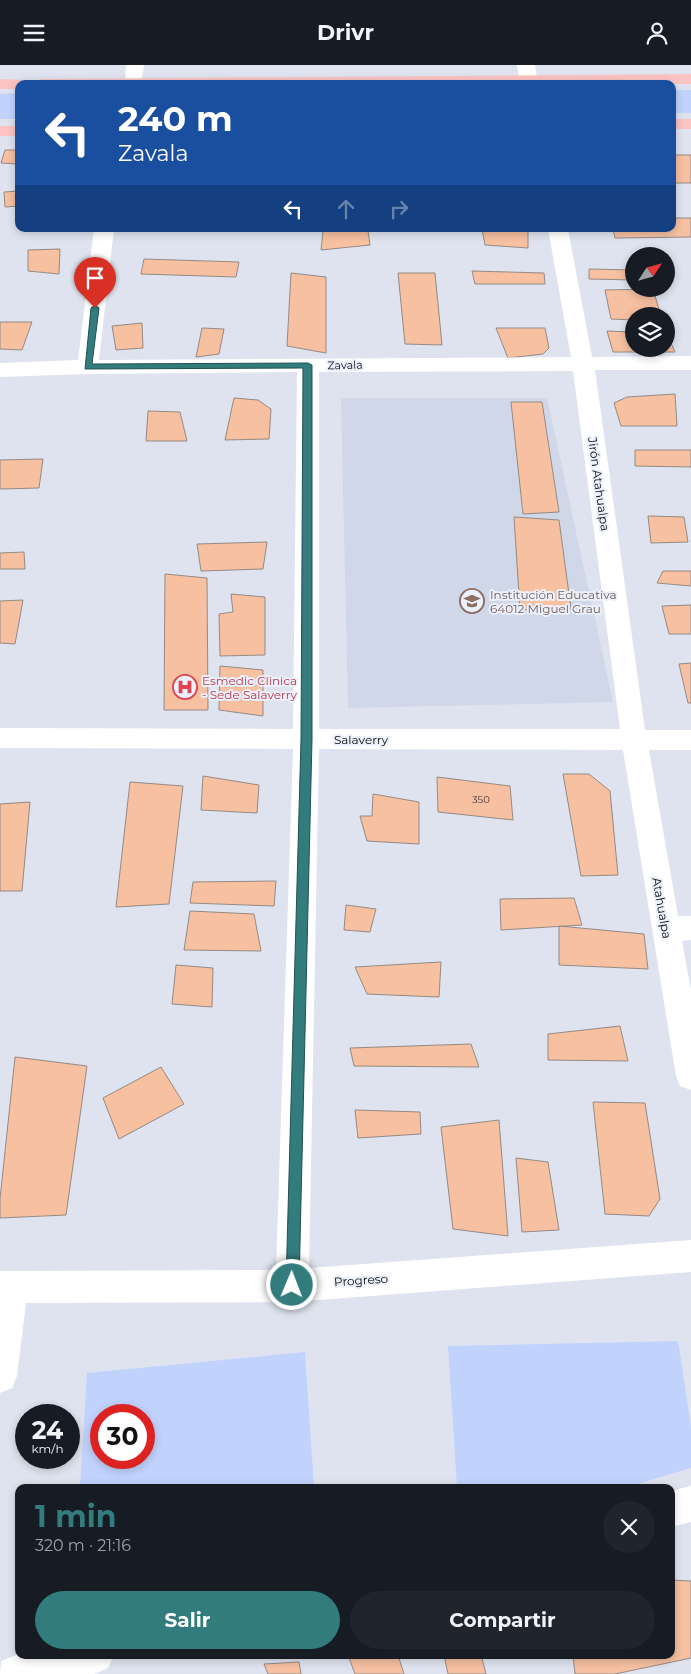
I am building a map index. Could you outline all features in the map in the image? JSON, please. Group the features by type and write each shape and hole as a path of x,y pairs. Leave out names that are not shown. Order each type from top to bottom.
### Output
{"main road":[{"path":"302,80 528,76 691,79"},
{"path":"0,84 15,84"},
{"path":"676,124 691,124"},
{"path":"0,131 15,131"}],"street":[{"path":"133,80 135,65"},
{"path":"88,367 104,232"},
{"name":"Jirón Atahualpa","path":"559,232 583,363 634,740"},
{"name":"Zavala","path":"0,370 88,367 691,363"},
{"path":"292,1285 306,739 308,365"},
{"name":"Salaverry","path":"0,738 691,740"},
{"name":"Atahualpa","path":"634,740 678,929 691,1076"},
{"name":"Progreso","path":"6,1287 292,1285 691,1256"},
{"path":"0,1376 6,1287"},
{"path":"675,1508 691,1504"},
{"path":"14,1674 79,1659"}],"shaded area":[{"path":"676,90 691,90 691,113 676,113"},
{"path":"15,93 15,119 0,119 0,94"},
{"path":"341,398 547,398 613,702 348,708"},
{"path":"678,1341 691,1426 691,1468 637,1484 457,1484 448,1346"},
{"path":"305,1352 314,1484 80,1484 87,1373"}],"building":[{"path":"5,150 15,150 15,164 1,163"},
{"path":"676,155 691,155 691,183 676,183"},
{"path":"15,191 15,206 5,207 4,192"},
{"path":"676,218 691,218 691,237 615,238 614,232 676,232"},
{"path":"323,232 368,232 370,245 321,250"},
{"path":"483,232 528,232 528,248 485,245"},
{"path":"60,249 59,274 28,271 28,250"},
{"path":"144,259 239,262 236,277 141,274"},
{"path":"589,269 625,270 625,280 589,279"},
{"path":"472,271 544,273 545,284 475,284"},
{"path":"291,273 326,277 326,353 287,346"},
{"path":"398,273 435,273 442,345 405,344"},
{"path":"605,290 625,290 625,297 655,297 658,307 625,307 625,320 611,319"},
{"path":"0,322 32,322 22,350 0,349"},
{"path":"142,323 143,348 116,350 112,326"},
{"path":"202,328 224,329 219,354 196,357"},
{"path":"496,328 545,328 549,348 543,354 508,358"},
{"path":"607,331 625,332 625,352 613,352"},
{"path":"675,394 677,426 621,426 614,403 627,397"},
{"path":"234,398 258,400 271,409 269,439 225,440"},
{"path":"511,402 542,402 559,512 523,514"},
{"path":"148,411 180,412 187,441 146,441"},
{"path":"635,450 691,450 691,467 635,466"},
{"path":"43,459 39,488 0,489 0,460"},
{"path":"648,516 684,517 688,542 651,543"},
{"path":"514,517 559,520 571,609 520,610"},
{"path":"267,542 263,569 201,571 197,544"},
{"path":"24,552 25,569 0,569 0,553"},
{"path":"663,571 691,571 691,586 657,583"},
{"path":"165,574 207,578 208,710 164,710"},
{"path":"231,594 265,597 265,655 220,656 219,614 233,612"},
{"path":"23,600 15,644 0,643 0,601"},
{"path":"691,605 691,634 669,634 662,606"},
{"path":"691,663 691,703 688,703 679,664"},
{"path":"220,666 263,670 263,716 219,710"},
{"path":"563,774 589,774 610,791 618,875 581,876"},
{"path":"203,776 259,785 257,813 201,810"},
{"path":"437,777 510,786 513,820 438,812"},
{"path":"130,782 183,786 169,904 116,907"},
{"path":"373,794 419,802 419,844 367,841 360,816 372,816"},
{"path":"30,802 22,891 0,891 0,804"},
{"path":"276,881 274,906 190,903 193,882"},
{"path":"574,898 582,925 501,930 500,899"},
{"path":"346,905 376,909 370,932 344,930"},
{"path":"190,911 254,914 261,951 184,950"},
{"path":"559,926 644,934 648,969 559,965"},
{"path":"441,962 439,997 367,994 355,967"},
{"path":"176,965 213,968 212,1007 172,1004"},
{"path":"620,1026 628,1061 548,1060 548,1034"},
{"path":"471,1044 479,1067 354,1066 350,1048"},
{"path":"15,1057 87,1066 66,1215 0,1218 0,1199"},
{"path":"161,1067 184,1104 119,1139 103,1098"},
{"path":"593,1102 645,1103 660,1199 649,1216 605,1214"},
{"path":"355,1110 420,1112 421,1134 358,1138"},
{"path":"499,1120 508,1236 453,1229 441,1127"},
{"path":"516,1158 548,1162 559,1230 522,1232"},
{"path":"675,1580 691,1581 691,1658 615,1674 575,1674 573,1659 675,1659"},
{"path":"349,1659 399,1659 404,1674 355,1674"},
{"path":"445,1659 482,1659 486,1674 448,1674"},
{"path":"299,1662 301,1674 268,1674 264,1664"}],"place":[{"name":"Institución Educativa 64012 Miguel Grau","path":"472,601"},
{"name":"Esmedic Clinica - Sede Salaverry","path":"185,687"}],"route":[{"path":"95,308 88,367 308,365 306,739 292,1285"}]}
